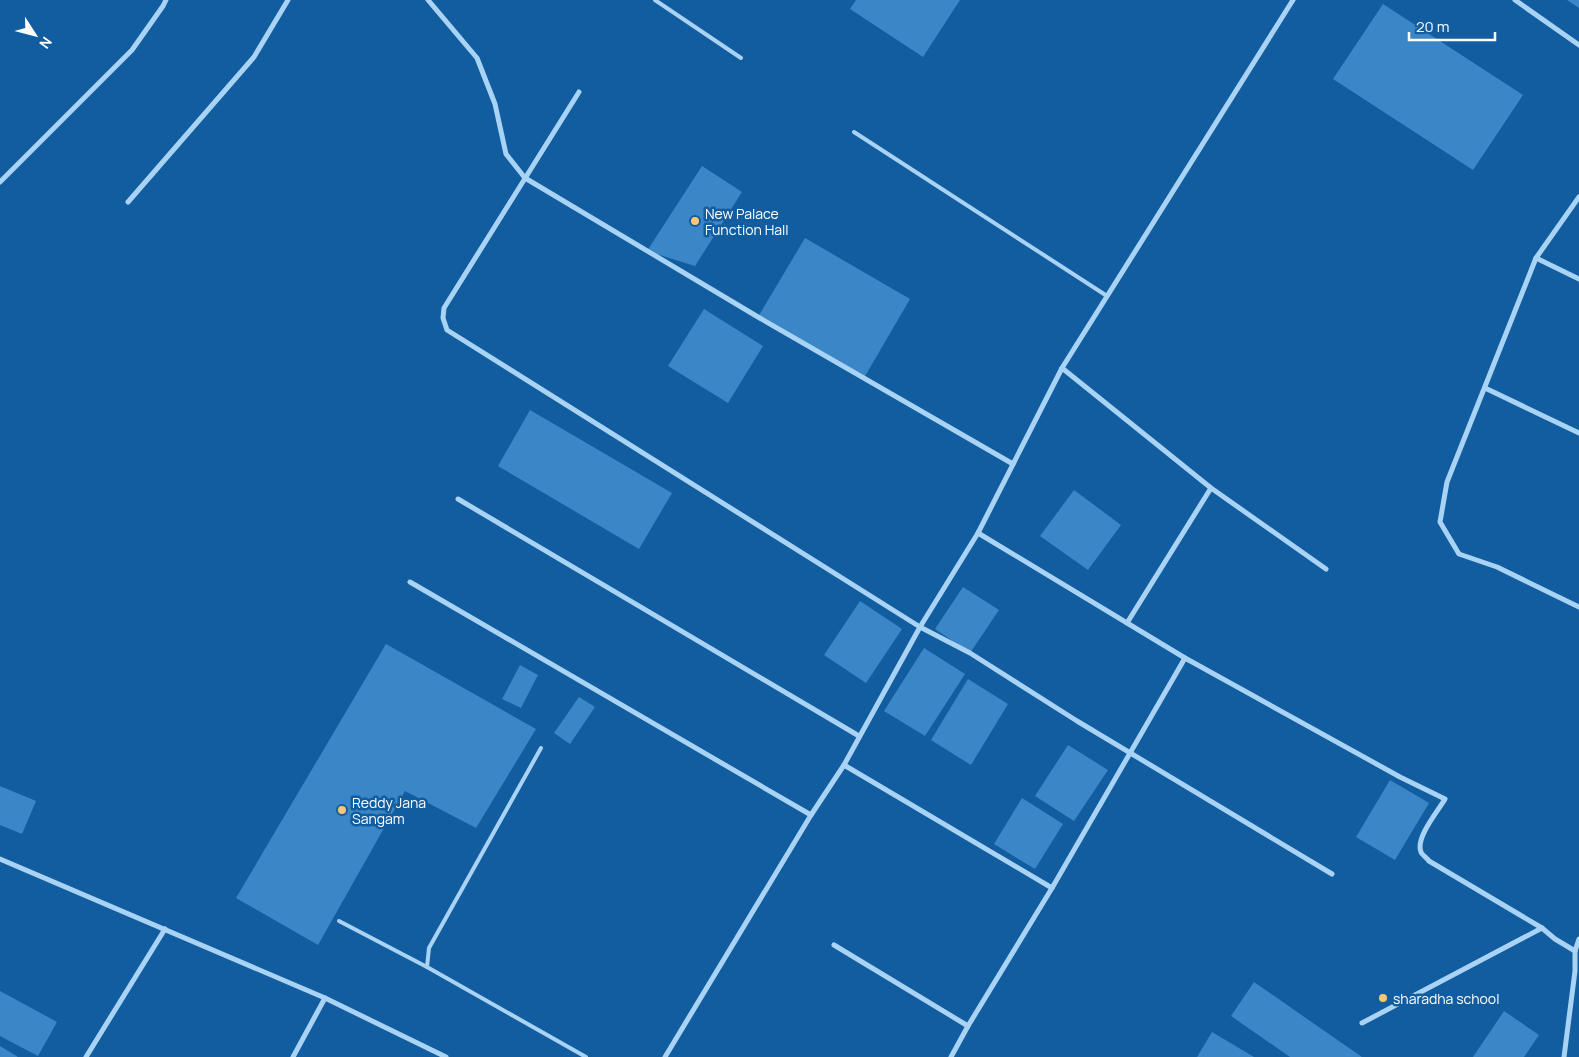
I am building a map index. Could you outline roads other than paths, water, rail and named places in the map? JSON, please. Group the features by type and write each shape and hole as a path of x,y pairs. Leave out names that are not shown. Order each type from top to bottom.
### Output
{"street":[{"path":"0,182 132,50 166,0"},
{"path":"128,202 254,57 288,0"},
{"path":"428,0 478,58 495,104 506,154 526,178 758,317 1013,464"},
{"path":"665,1057 810,815 844,765 920,627 978,533 1062,368 1293,0"},
{"path":"1515,0 1579,45"},
{"path":"579,92 444,308 443,318 447,330 920,627 970,653 1077,721 1332,874"},
{"path":"1579,197 1536,258 1447,482 1440,522 1460,554 1497,567 1579,607"},
{"path":"1536,258 1579,279"},
{"path":"1062,368 1210,488 1326,569"},
{"path":"1485,388 1579,434"},
{"path":"1127,623 1210,488"},
{"path":"458,500 860,736"},
{"path":"978,533 1185,658 1400,777 1445,799 1420,840 1421,851 1429,860 1542,928 1575,951"},
{"path":"410,582 810,815"},
{"path":"951,1057 1052,888 1185,658"},
{"path":"844,765 1052,888"},
{"path":"0,859 325,998 446,1057"},
{"path":"1362,1023 1542,928"},
{"path":"86,1057 165,929"},
{"path":"1564,1057 1577,973 1575,951 1579,939"},
{"path":"834,945 968,1026"},
{"path":"293,1057 325,998"}],"lane":[{"path":"655,0 741,58"},
{"path":"854,132 1107,296"},
{"path":"427,967 429,948 541,748"},
{"path":"339,922 427,967 586,1057"}],"place":[{"name":"New Palace Function Hall","path":"695,221"},
{"name":"Reddy Jana Sangam","path":"342,810"},
{"name":"sharadha school","path":"1383,998"}]}
